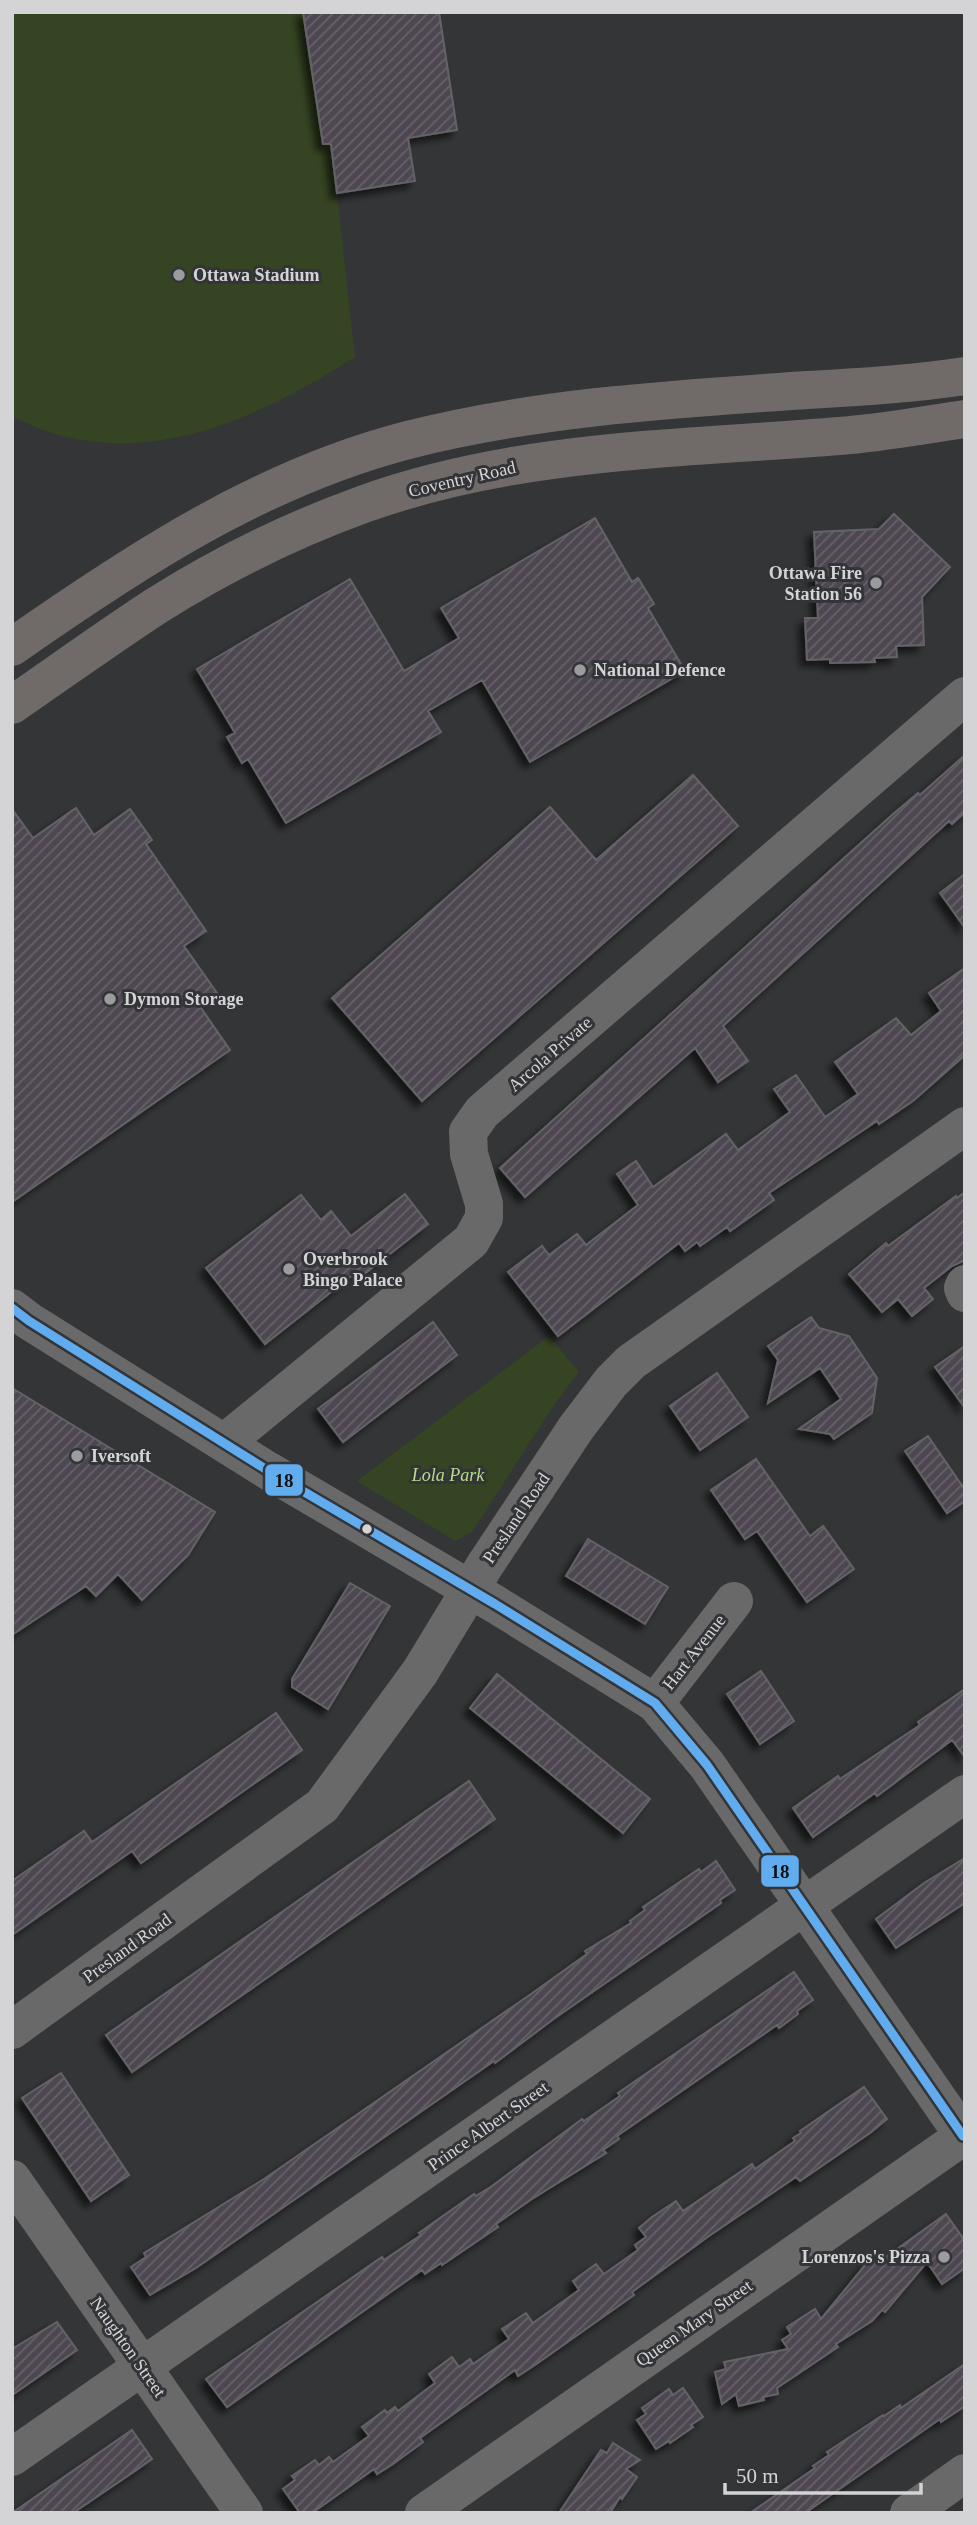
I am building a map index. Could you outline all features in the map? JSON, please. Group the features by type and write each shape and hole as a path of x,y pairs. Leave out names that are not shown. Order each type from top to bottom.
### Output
{"main road":[{"path":"24,697 14,646 136,562 219,514 321,468 407,440 536,415 642,402 895,385 965,376"},
{"name":"Coventry Road","path":"24,697 105,640 200,580 323,520 408,491 497,470 584,456 843,436 965,419"}],"street":[{"name":"Arcola Private","path":"224,1443 471,1241 484,1218 484,1204 469,1154 468,1132 482,1112 965,696"},
{"name":"Presland Road","path":"12,2030 322,1806 420,1672 470,1589 582,1420 611,1382 631,1362 965,1126"},
{"path":"965,1283 965,1293"},
{"path":"12,1308 224,1443 655,1703 707,1765 964,2136"},
{"name":"Hart Avenue","path":"655,1703 734,1601"},
{"name":"Prince Albert Street","path":"12,2457 965,1794"},
{"name":"Queen Mary Street","path":"424,2513 964,2136"},
{"name":"Naughton Street","path":"12,2179 244,2513"},
{"path":"909,2513 965,2473"}],"green space":[{"name":"Ottawa Stadium","path":"12,12 439,12 457,130 408,138 415,181 337,193 355,357 316,381 233,421 190,434 145,442 101,443 56,434 12,416"},
{"name":"Lola Park","path":"549,1336 579,1372 554,1405 472,1532 455,1541 357,1481"}],"building":[{"path":"303,12 439,12 457,130 408,138 415,181 337,193 331,144 323,144"},
{"name":"Ottawa Fire Station 56","path":"894,514 950,567 922,597 924,645 896,646 897,657 874,658 875,662 830,663 830,659 807,660 805,618 818,618 814,532 879,529"},
{"name":"National Defence","path":"595,518 632,582 638,578 654,604 648,608 685,671 530,762 482,680 428,711 441,732 286,823 248,759 242,763 227,737 235,733 197,669 350,579 404,671 459,638 441,608"},
{"path":"965,755 965,812 952,824 949,821 723,1026 748,1061 718,1082 695,1048 525,1197 500,1168 893,814 918,793 920,795"},
{"path":"693,775 738,826 422,1101 332,998 550,807 596,860"},
{"name":"Dymon Storage","path":"76,808 94,835 130,809 152,840 146,844 206,931 184,946 217,993 199,1005 230,1050 12,1202 12,809 33,838"},
{"path":"965,874 965,928 940,893"},
{"path":"965,968 965,1055 913,1101 879,1124 877,1121 769,1193 774,1200 730,1231 727,1227 700,1246 697,1242 685,1251 679,1243 558,1336 508,1272 542,1246 549,1255 577,1234 586,1245 638,1205 617,1174 636,1161 653,1187 726,1134 738,1150 790,1112 774,1089 796,1075 825,1117 858,1094 835,1062 896,1018 911,1035 941,1011 929,993"},
{"path":"965,1192 965,1260 952,1266 924,1288 933,1299 912,1316 898,1299 882,1312 849,1274 886,1243 888,1246"},
{"name":"Overbrook Bingo Palace","path":"405,1194 428,1224 363,1275 359,1270 265,1344 206,1268 301,1195 321,1220 331,1211 351,1236"},
{"path":"811,1317 819,1328 849,1336 877,1378 872,1413 834,1439 830,1434 799,1429 841,1399 820,1368 768,1403 778,1360 768,1346"},
{"path":"433,1322 457,1355 343,1442 318,1409"},
{"path":"965,1346 965,1408 935,1367"},
{"path":"717,1373 748,1417 700,1450 670,1406"},
{"path":"12,1388 215,1512 188,1555 142,1600 118,1574 96,1596 86,1586 12,1635"},
{"path":"928,1436 965,1490 965,1501 947,1513 905,1451"},
{"path":"756,1459 810,1536 823,1526 854,1569 807,1602 757,1531 745,1539 711,1490"},
{"path":"588,1539 668,1587 645,1624 566,1576"},
{"path":"350,1583 390,1606 328,1709 292,1687 292,1679"},
{"path":"761,1671 794,1721 760,1744 727,1694"},
{"path":"497,1674 650,1799 623,1833 470,1708"},
{"path":"965,1689 965,1757 952,1740 877,1796 875,1793 813,1837 793,1808 838,1776 840,1779 920,1725 918,1722"},
{"path":"276,1713 302,1750 141,1863 132,1851 12,1935 12,1881 84,1831 92,1842"},
{"path":"469,1781 495,1819 132,2072 106,2035"},
{"path":"965,1858 965,1903 896,1948 876,1919 924,1883"},
{"path":"716,1861 735,1890 720,1900 721,1903 495,2063 494,2061 196,2268 150,2295 131,2267 146,2257 144,2253 264,2179 531,1994 587,1954 585,1951 631,1923 630,1921 645,1910 643,1907 699,1869 701,1872"},
{"path":"794,1972 813,2000 779,2028 777,2025 617,2136 619,2139 603,2150 606,2153 532,2199 496,2224 498,2227 442,2265 441,2263 425,2274 422,2270 227,2407 206,2379 382,2257 384,2260 421,2235 419,2233 474,2194 476,2196 492,2186 582,2119 584,2121 620,2096 618,2093"},
{"path":"61,2073 129,2175 91,2201 22,2098"},
{"path":"864,2087 887,2119 870,2133 800,2181 796,2177 709,2236 632,2292 634,2295 535,2365 518,2376 515,2370 420,2438 423,2442 393,2464 377,2474 374,2469 312,2513 300,2513 283,2489 295,2480 292,2476 315,2460 319,2465 329,2457 333,2462 369,2436 362,2427 385,2410 387,2413 395,2407 398,2411 435,2383 429,2374 452,2357 459,2367 470,2359 473,2364 509,2339 502,2329 526,2313 533,2323 579,2290 573,2281 596,2264 604,2274 638,2250 635,2245 646,2237 639,2228 652,2217 676,2201 683,2211 752,2164 755,2169 795,2141 793,2138 801,2133 800,2131"},
{"path":"946,2214 965,2241 965,2268 942,2284 927,2262 885,2312 882,2310 872,2321 836,2344 838,2347 777,2388 778,2394 739,2406 736,2394 722,2404 715,2372 726,2369 724,2362 788,2349 782,2340 791,2334 787,2327 815,2309 821,2319 870,2259 876,2264"},
{"path":"57,2322 77,2350 12,2395 12,2349"},
{"path":"965,2364 965,2406 941,2422 940,2419 805,2513 750,2513 815,2468 813,2466 829,2455 827,2452 883,2415 900,2405 901,2408"},
{"path":"683,2388 703,2417 670,2443 669,2441 656,2449 637,2420 646,2414 642,2408 669,2389 673,2395"},
{"path":"132,2430 152,2459 135,2471 73,2513 12,2513"},
{"path":"613,2443 640,2460 626,2469 637,2477 622,2499 620,2497 610,2513 559,2513 601,2450 607,2453"}],"transit line":[{"name":"18","path":"12,1308 267,1470 495,1604 655,1703 707,1765 963,2136"}],"place":[{"name":"Ottawa Stadium","path":"179,275"},
{"name":"Ottawa Fire Station 56","path":"876,583"},
{"name":"National Defence","path":"580,670"},
{"name":"Dymon Storage","path":"110,999"},
{"name":"Overbrook Bingo Palace","path":"289,1269"},
{"name":"Iversoft","path":"77,1456"},
{"name":"Lorenzos's Pizza","path":"944,2257"}]}
